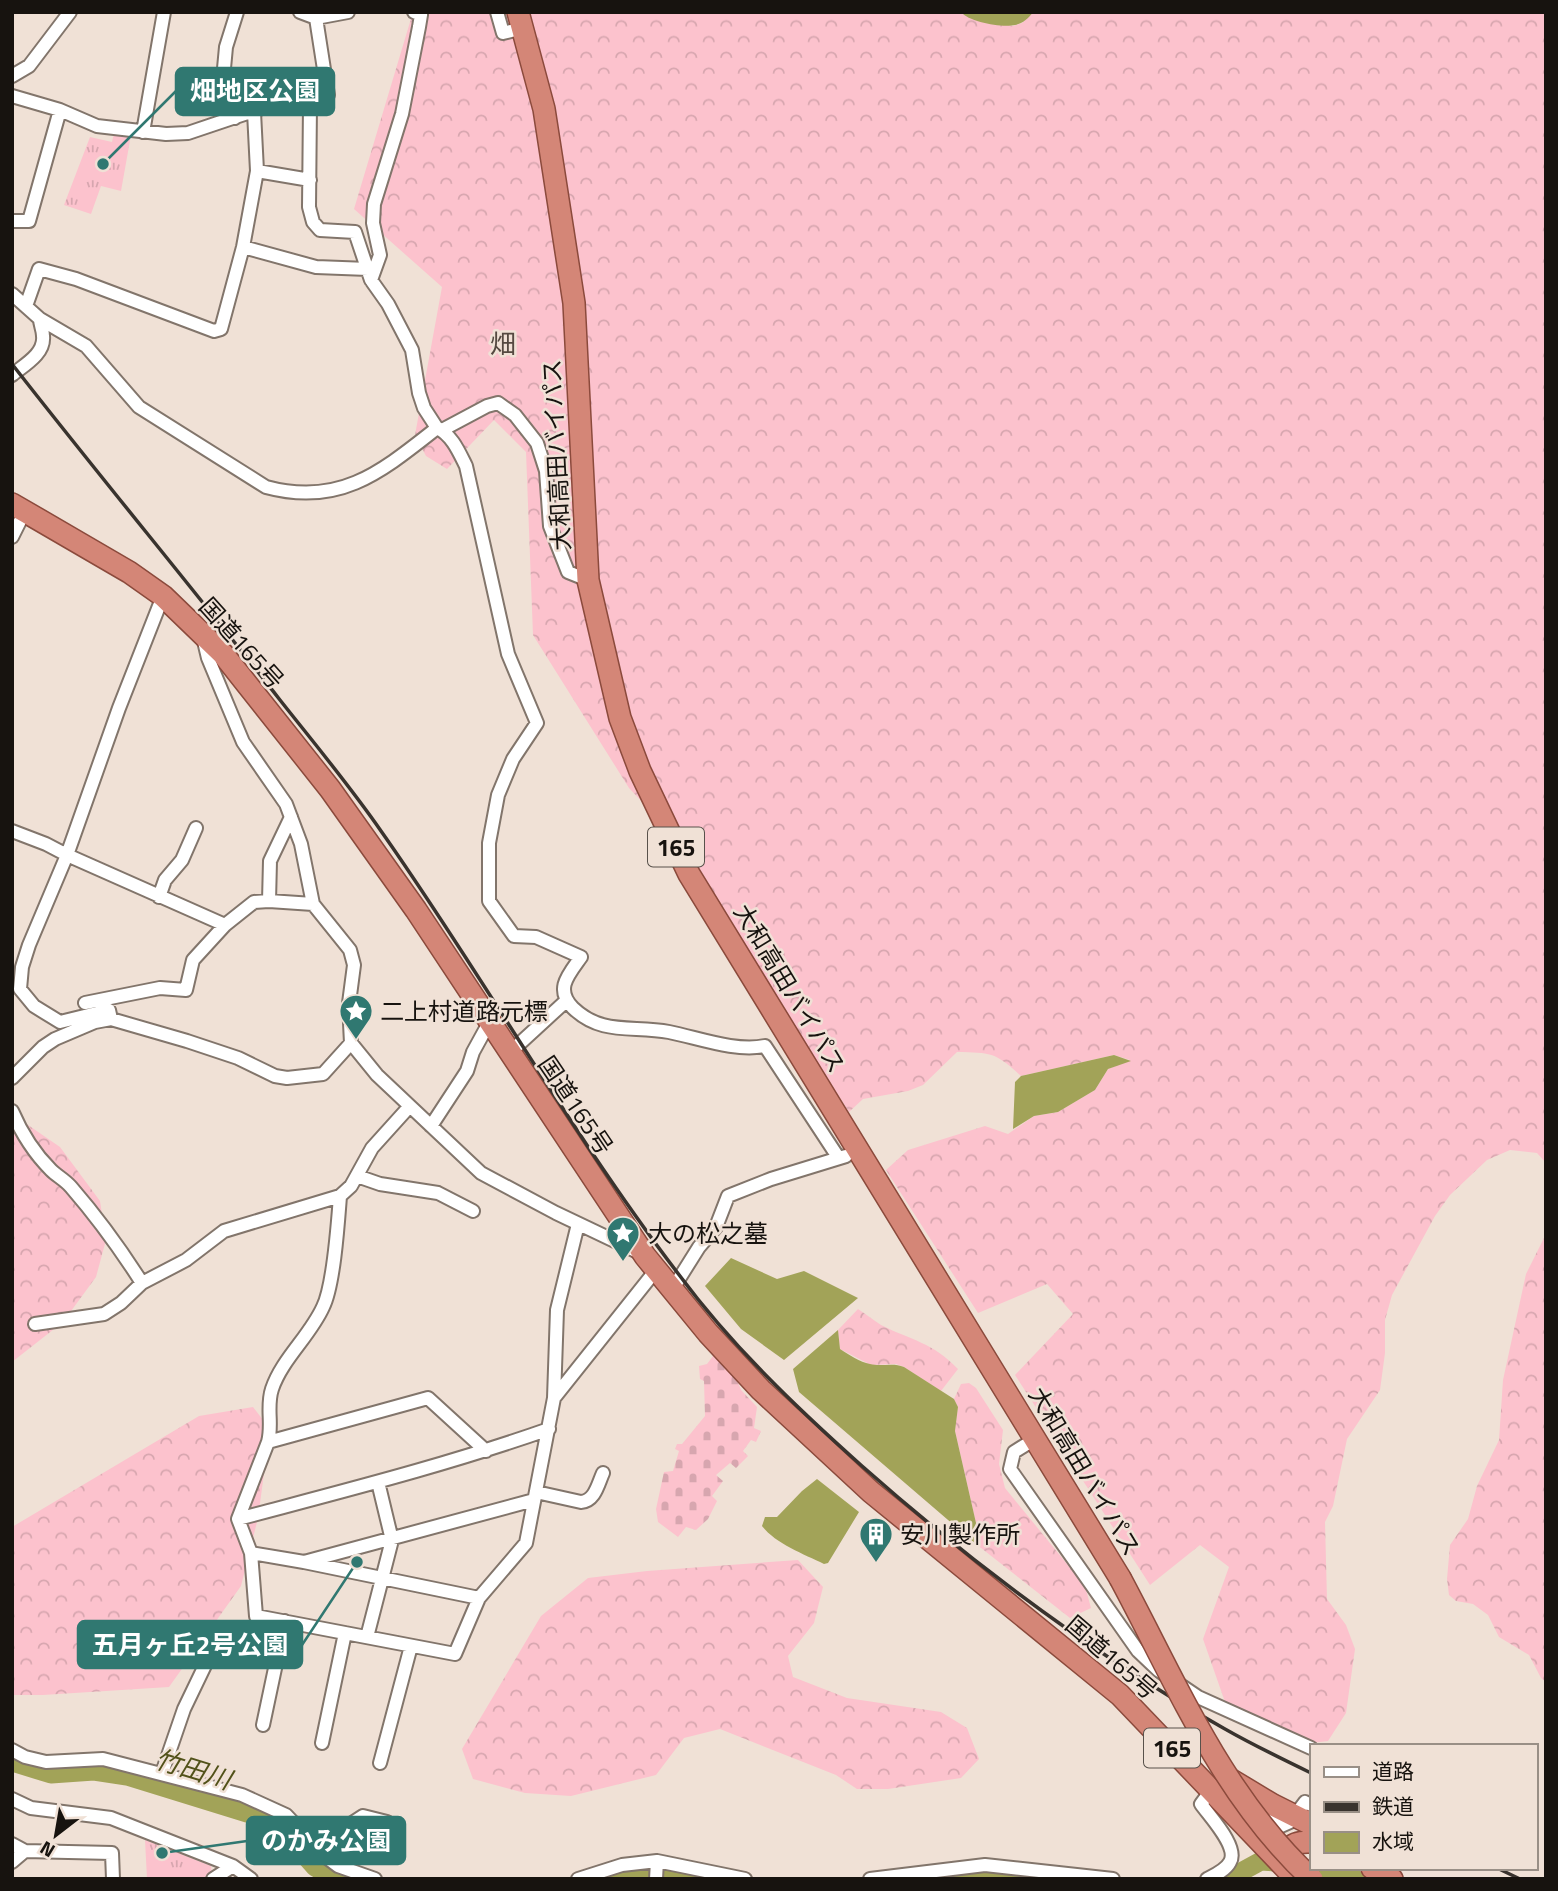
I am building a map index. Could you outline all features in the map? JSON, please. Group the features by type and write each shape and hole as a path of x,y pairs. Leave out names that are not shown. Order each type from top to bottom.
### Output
{"highway":[{"name":"大和高田バイパス","path":"521,20 544,109 574,303 588,580 620,718 640,771 689,874 1120,1578 1192,1720 1237,1794 1273,1838 1300,1878"},
{"name":"国道165号","path":"19,507 129,572 163,596 223,654 330,789 416,910 650,1263 761,1390 871,1492 985,1587 1130,1693 1208,1765 1273,1805 1305,1814"},
{"name":"国道165号","path":"1038,1626 1120,1695 1300,1878"},
{"path":"1300,1878 1285,1858 1287,1851 1300,1841 1310,1842"},
{"path":"1376,1870 1392,1879"}],"street":[{"path":"12,76 29,66 70,12"},
{"path":"143,132 164,12"},
{"path":"235,118 223,79 226,47 237,12"},
{"path":"300,12 316,18 348,12"},
{"path":"370,275 380,255 373,223 374,204 404,101 421,15 414,12"},
{"path":"496,12 503,33 521,20"},
{"path":"12,96 60,110 97,126 143,132 188,133 271,105 322,104 328,95 316,18"},
{"path":"310,106 309,207 313,222 320,230 355,232 370,275 412,350 424,408 439,429 454,443 466,466 508,654 537,723 513,759 498,795 489,844 489,901 514,936 536,937 581,957 562,988 566,1001 582,1017 599,1026 653,1029 734,1045 756,1048 765,1046 838,1157"},
{"path":"12,221 29,221 60,110"},
{"path":"26,306 39,269 76,279 214,331 221,329 243,247 257,172 254,112"},
{"path":"257,172 310,180"},
{"path":"243,247 316,267 370,275"},
{"path":"12,294 40,319 86,346 139,407 266,487 288,493 326,492 350,487 439,429 498,403 515,415 537,443 546,471 550,526 568,572 588,580"},
{"path":"12,375 39,352 44,334 40,319"},
{"path":"12,537 19,507"},
{"path":"111,1019 108,1010 60,1022 34,1006 20,989 22,967 67,855 119,708 163,596"},
{"path":"202,633 208,658 243,742 286,804 301,844 313,904 350,950 353,958 349,1003 351,1043 377,1075 409,1107 481,1172 650,1263 616,1322 554,1398"},
{"path":"269,901 270,861 291,817"},
{"path":"159,897 196,828"},
{"path":"12,831 47,844 225,925"},
{"path":"85,1003 160,988 186,990 193,960 225,925 254,902 313,904"},
{"path":"508,1050 519,1045 566,1001"},
{"path":"12,1078 43,1047 95,1022 111,1019 238,1058 275,1076 287,1078 324,1074 351,1043"},
{"path":"431,1126 467,1071 473,1052 490,1021"},
{"path":"35,1324 104,1314 121,1303 142,1283 186,1260 224,1231 340,1196 357,1176 372,1148 409,1107"},
{"path":"12,1111 34,1149 51,1170 69,1184 120,1248 142,1283"},
{"path":"672,1290 699,1247 716,1227 728,1196 838,1157 860,1153"},
{"path":"357,1176 380,1184 438,1194 472,1211"},
{"path":"340,1196 329,1289 324,1305 272,1387 268,1407 271,1430 268,1442 238,1519 251,1553 256,1616 455,1654 479,1598 526,1543 554,1398 557,1310 578,1224"},
{"path":"268,1442 428,1398 486,1451"},
{"path":"238,1519 486,1451 549,1429"},
{"path":"1035,1439 1014,1452 1010,1469 1138,1651 1158,1670 1198,1698 1310,1748"},
{"path":"304,1562 392,1540 535,1496 588,1502 603,1472"},
{"path":"367,1637 392,1540 377,1482"},
{"path":"251,1553 479,1598"},
{"path":"263,1725 285,1621"},
{"path":"162,1773 184,1709 222,1630"},
{"path":"322,1743 345,1633"},
{"path":"380,1763 411,1646"},
{"path":"12,1750 25,1757 46,1762 103,1759 242,1795 286,1815 338,1866 375,1879"},
{"path":"1210,1878 1230,1862 1232,1852 1229,1843 1201,1804 1212,1789 1223,1786 1229,1788 1270,1822 1281,1826 1305,1814"},
{"path":"12,1799 31,1808 111,1818 233,1866 251,1879"},
{"path":"317,1846 363,1816 387,1822"},
{"path":"12,1844 25,1851 112,1853 113,1879"},
{"path":"12,1862 25,1851"},
{"path":"656,1879 657,1861"},
{"path":"578,1879 622,1865 657,1861 745,1879"},
{"path":"870,1879 985,1865 1113,1879"},
{"path":"213,1879 233,1866"}],"green space":[{"path":"413,12 961,12 1013,26 1022,23 1033,12 1546,12 1546,1163 1537,1153 1510,1150 1487,1160 1450,1195 1435,1216 1392,1295 1385,1320 1385,1353 1380,1390 1347,1439 1333,1506 1325,1522 1327,1599 1346,1625 1355,1649 1346,1713 1328,1741 1312,1743 1225,1702 1203,1639 1229,1567 1200,1545 1150,1585 1015,1375 1073,1314 1047,1284 978,1313 886,1170 908,1150 985,1126 1008,1134 1034,1116 1058,1112 1095,1090 1108,1069 1130,1060 1114,1055 1021,1076 992,1055 957,1052 923,1085 908,1091 863,1099 849,1112 773,995 687,850 629,788 533,635 526,452 494,420 447,469 426,456 415,435 442,287 354,209"},
{"path":"114,133 131,135 121,191 101,186 91,214 64,205 90,137 112,142"},
{"path":"12,1114 60,1147 100,1201 106,1240 96,1277 63,1322 12,1362"},
{"path":"1546,1234 1546,1682 1529,1655 1499,1637 1488,1615 1473,1604 1456,1601 1449,1595 1447,1579 1450,1545 1468,1519 1477,1486 1499,1440 1503,1380 1526,1274"},
{"path":"858,1309 881,1325 931,1347 949,1360 958,1369 941,1391 904,1367 896,1364 871,1365 840,1349 838,1330"},
{"path":"716,1352 735,1375 741,1390 757,1407 754,1428 761,1431 756,1442 751,1440 743,1451 748,1456 736,1468 730,1463 716,1475 723,1481 712,1496 717,1501 708,1519 696,1530 686,1527 678,1537 658,1522 656,1509 664,1472 673,1471 679,1451 675,1449 677,1444 682,1444 705,1416 704,1381 700,1379 699,1366 707,1364"},
{"path":"969,1383 976,1388 1003,1430 999,1464 1005,1488 1085,1586 1091,1608 1070,1618 976,1544 979,1536 955,1431 958,1407 954,1399 961,1384"},
{"path":"253,1407 270,1429 258,1518 241,1586 169,1687 12,1695 12,1527 199,1416"},
{"path":"798,1560 823,1587 814,1623 788,1656 793,1677 847,1698 941,1712 967,1728 979,1759 961,1778 888,1789 857,1789 836,1775 720,1729 684,1738 656,1775 571,1796 525,1793 473,1779 462,1749 541,1616 588,1578"},
{"path":"145,1840 211,1866 212,1876 207,1879 147,1879"}],"water":[{"path":"961,12 1033,12 1023,22 1009,26 978,21"},
{"path":"1114,1055 1131,1061 1108,1069 1095,1090 1058,1112 1034,1116 1013,1129 1015,1082 1021,1076"},
{"path":"731,1258 777,1279 804,1271 858,1298 784,1360 741,1329 705,1286"},
{"path":"838,1330 840,1349 851,1356 870,1364 904,1367 954,1399 958,1407 955,1431 979,1536 976,1544 799,1392 793,1369"},
{"path":"817,1479 859,1512 828,1563 824,1564 782,1543 762,1526 765,1517 777,1517"}],"waterway":[{"name":"竹田川","path":"12,1762 51,1774 94,1771 127,1776 266,1819 286,1834 315,1867 336,1879"},
{"name":"竹田川","path":"1228,1879 1261,1861 1290,1863"},
{"name":"竹田川","path":"1326,1870 1355,1879"},
{"name":"竹田川","path":"614,1879 649,1873 692,1879"},
{"name":"竹田川","path":"962,1879 995,1874 1028,1879"}],"railway":[{"path":"12,364 357,798 419,886 640,1222 700,1302 743,1352 790,1399 904,1503 1036,1607 1176,1701 1246,1741 1310,1773"},
{"path":"1501,1870 1520,1879"}],"place":[{"name":"畑地区公園","path":"103,164"},
{"name":"二上村道路元標","path":"356,1041"},
{"name":"大の松之墓","path":"623,1263"},
{"name":"五月ヶ丘2号公園","path":"357,1562"},
{"name":"安川製作所","path":"876,1564"},
{"name":"のかみ公園","path":"162,1853"}],"district":[{"name":"畑","path":"503,343"}]}
